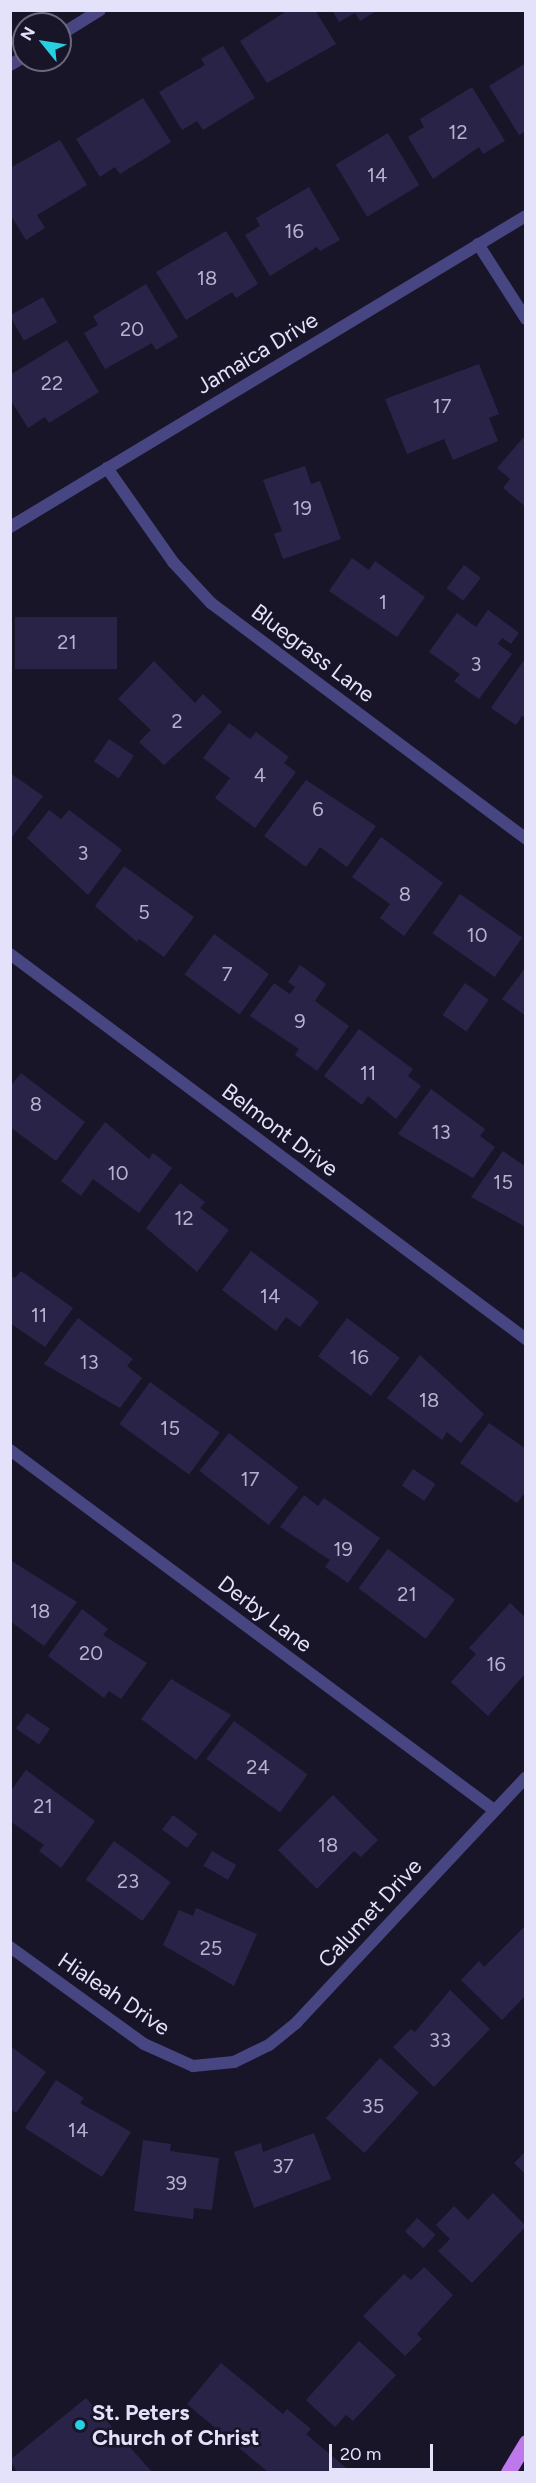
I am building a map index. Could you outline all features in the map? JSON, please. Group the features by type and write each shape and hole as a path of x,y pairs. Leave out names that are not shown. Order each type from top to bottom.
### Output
{"main road":[{"path":"508,2472 525,2442"}],"street":[{"path":"72,28 100,10"},
{"name":"Jamaica Drive","path":"10,527 525,216"},
{"path":"478,244 525,319"},
{"name":"Bluegrass Lane","path":"107,468 173,562 211,603 525,839"},
{"name":"Belmont Drive","path":"10,954 525,1339"},
{"name":"Derby Lane","path":"10,1450 494,1810"},
{"name":"Calumet Drive","path":"234,2062 269,2045 297,2022 525,1777"},
{"name":"Hialeah Drive","path":"10,1947 144,2044 193,2066 234,2062"}],"building":[{"path":"288,10 315,10 336,44 267,83 240,41"},
{"path":"332,10 378,10 360,21 355,13 339,22"},
{"path":"223,46 255,98 203,130 197,121 182,130 159,92 205,65 201,59"},
{"path":"526,63 526,131 519,135 489,86"},
{"path":"472,87 505,141 483,154 479,147 433,179 408,137 424,127 420,119"},
{"path":"143,98 171,142 120,174 115,167 100,177 76,139"},
{"path":"388,133 419,185 367,217 336,164"},
{"path":"60,140 87,185 37,215 45,228 26,240 10,214 10,168"},
{"path":"309,187 340,240 320,251 317,247 270,276 245,235 260,226 256,218"},
{"path":"226,231 258,284 236,298 232,292 186,320 156,272"},
{"path":"146,284 178,337 156,350 152,343 105,369 84,333 98,325 93,316"},
{"path":"43,297 57,322 24,341 10,315"},
{"path":"67,340 99,392 49,423 45,417 28,428 10,399 10,375"},
{"path":"479,364 499,414 489,418 498,441 453,460 444,439 407,454 385,399"},
{"path":"523,438 526,440 526,507 503,488 510,479 497,468"},
{"path":"305,466 311,484 320,481 341,539 283,559 274,534 282,531 263,480"},
{"path":"352,558 369,570 375,561 425,597 397,637 329,591"},
{"path":"464,565 481,578 463,601 447,588"},
{"path":"488,610 519,633 511,644 502,638 498,644 512,654 479,699 454,681 460,674 429,652 457,613 476,627"},
{"path":"15,617 117,617 117,669 15,669"},
{"path":"526,657 526,718 522,716 516,725 491,708"},
{"path":"154,661 195,703 203,694 222,712 164,765 139,742 151,730 118,699"},
{"path":"229,723 250,739 256,732 289,757 284,763 296,772 255,828 215,798 230,778 203,758"},
{"path":"109,739 134,756 119,778 94,761"},
{"path":"10,773 43,796 12,837 10,836"},
{"path":"306,780 376,826 347,867 320,847 306,867 264,836"},
{"path":"49,810 61,819 69,810 122,850 88,895 27,838"},
{"path":"381,837 443,883 404,936 380,918 390,904 352,877"},
{"path":"124,866 194,917 164,957 139,939 137,942 95,906"},
{"path":"460,894 522,938 495,977 432,933"},
{"path":"214,934 269,974 240,1014 185,974"},
{"path":"300,965 326,984 315,1001 349,1026 317,1071 295,1055 299,1049 250,1016 274,983 290,994 295,987 288,982"},
{"path":"526,967 526,1016 502,999"},
{"path":"465,983 489,1000 466,1032 443,1015"},
{"path":"359,1029 413,1069 408,1076 421,1086 396,1119 368,1096 362,1105 324,1076"},
{"path":"21,1073 85,1122 56,1161 10,1127 10,1087"},
{"path":"431,1089 485,1129 480,1136 495,1147 473,1178 398,1134"},
{"path":"105,1122 149,1159 153,1153 172,1168 139,1213 93,1179 81,1196 61,1181"},
{"path":"503,1151 526,1167 526,1227 471,1197"},
{"path":"180,1183 205,1202 200,1208 229,1230 197,1272 146,1228"},
{"path":"251,1251 319,1302 300,1327 286,1317 276,1331 222,1290"},
{"path":"21,1271 73,1308 45,1347 10,1323 10,1275 15,1278"},
{"path":"78,1318 133,1359 127,1366 142,1378 120,1408 44,1364"},
{"path":"347,1318 400,1358 371,1396 318,1356"},
{"path":"420,1355 484,1414 461,1443 447,1432 442,1440 387,1398"},
{"path":"150,1382 220,1433 189,1475 119,1424"},
{"path":"489,1423 526,1449 526,1491 517,1503 460,1463"},
{"path":"229,1433 298,1487 269,1525 199,1471"},
{"path":"413,1469 435,1484 424,1501 402,1486"},
{"path":"304,1495 318,1506 324,1498 380,1538 348,1583 325,1567 330,1560 280,1527"},
{"path":"388,1549 455,1600 426,1639 359,1588"},
{"path":"10,1560 77,1602 44,1646 10,1621"},
{"path":"510,1603 526,1618 526,1673 488,1716 451,1682 476,1654 469,1648"},
{"path":"82,1609 108,1629 103,1635 147,1663 121,1699 109,1691 104,1698 48,1656"},
{"path":"171,1679 231,1715 196,1760 141,1719"},
{"path":"27,1713 50,1729 39,1745 16,1729"},
{"path":"234,1721 308,1774 280,1813 206,1759"},
{"path":"26,1770 95,1821 61,1868 39,1851 44,1845 10,1821 10,1792"},
{"path":"333,1795 378,1840 361,1857 354,1851 317,1889 278,1850"},
{"path":"173,1815 198,1834 187,1848 162,1829"},
{"path":"114,1841 171,1882 142,1921 86,1880"},
{"path":"212,1851 236,1865 228,1880 204,1866"},
{"path":"196,1908 257,1934 234,1986 163,1945 179,1910 193,1916"},
{"path":"524,1927 526,1995 502,2020 461,1980 479,1961 484,1967"},
{"path":"450,1990 490,2029 434,2087 393,2047 411,2029 415,2032"},
{"path":"10,2046 46,2072 16,2113 10,2109"},
{"path":"380,2058 419,2093 364,2153 326,2118"},
{"path":"56,2080 84,2098 80,2103 131,2132 102,2177 25,2128"},
{"path":"314,2133 331,2179 254,2208 234,2152 261,2143 263,2152"},
{"path":"143,2140 171,2144 170,2151 219,2158 212,2210 194,2208 193,2219 134,2211"},
{"path":"526,2151 526,2175 514,2163"},
{"path":"493,2193 526,2226 472,2283 438,2251 450,2239 436,2225 454,2206 468,2220"},
{"path":"417,2218 436,2235 424,2248 405,2231"},
{"path":"424,2267 453,2295 417,2334 422,2339 405,2356 363,2316 404,2274 411,2280"},
{"path":"359,2341 396,2375 353,2421 346,2415 335,2427 306,2400"},
{"path":"221,2363 283,2414 287,2409 311,2429 306,2434 351,2472 268,2472 187,2404"},
{"name":"St. Peters Church of Christ","path":"86,2398 152,2472 17,2472 10,2460"}],"place":[{"name":"St. Peters Church of Christ","path":"80,2425"}]}
